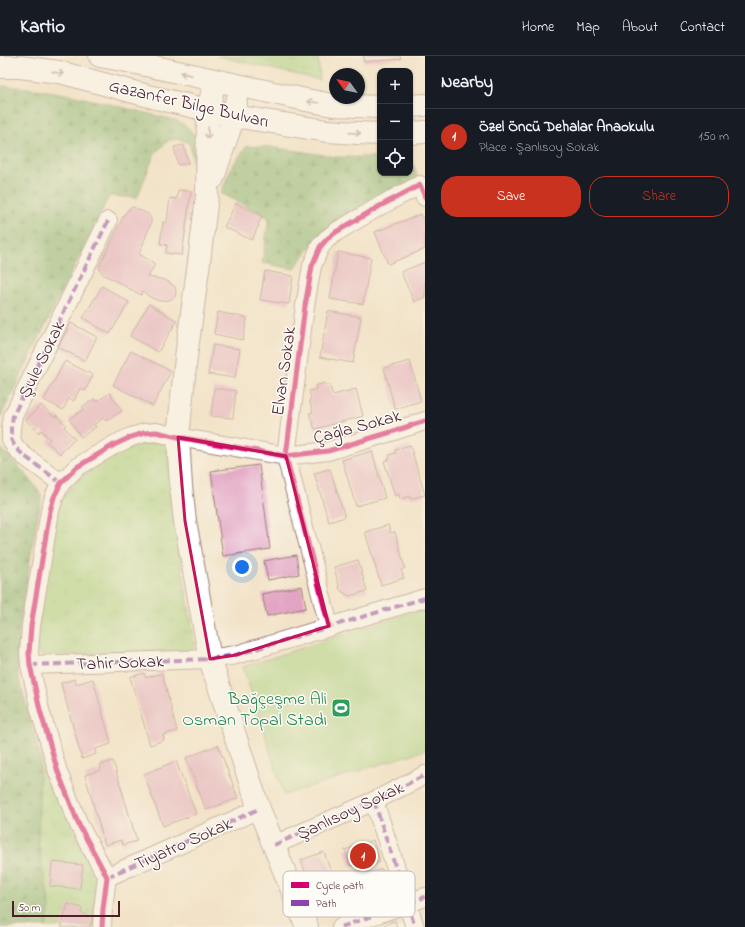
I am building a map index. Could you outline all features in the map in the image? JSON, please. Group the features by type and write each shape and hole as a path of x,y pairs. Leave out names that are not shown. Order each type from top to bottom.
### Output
{"main road":[{"name":"Gazanfer Bilge Bulvarı","path":"100,56 126,59 215,81 333,105 377,107"},
{"name":"Gazanfer Bilge Bulvarı","path":"23,63 156,98 234,116 327,131 377,134"},
{"path":"215,81 208,110 207,196 186,357 178,437 181,486 185,521 210,658 259,808 284,871"},
{"path":"207,196 234,116 239,86"},
{"path":"413,106 425,105"},
{"path":"413,133 425,132"},
{"path":"303,917 307,927"}],"street":[{"name":"Elvan Sokak","path":"329,626 286,456 313,261 320,247 327,239 380,206 420,185 425,198"},
{"name":"Şule Sokak","path":"62,483 23,455 15,447 12,439 11,428 13,416 108,221"},
{"name":"Çağla Sokak","path":"107,877 79,826 62,783 40,710 30,665 30,626 41,559 50,511 54,497 62,483 77,467 114,445 144,433 156,432 286,456 328,451 425,421"},
{"path":"210,658 236,654 425,598"},
{"name":"Tahir Sokak","path":"30,665 210,658"},
{"name":"Şanlısoy Sokak","path":"274,845 374,801 425,775"},
{"path":"374,801 397,871"},
{"name":"Tiyatro Sokak","path":"107,877 259,808"},
{"path":"102,927 107,877"},
{"path":"415,901 425,897"},
{"path":"341,927 370,917"},
{"path":"412,917 415,927"}],"highlighted area":[{"path":"178,437 286,456 329,626 236,655 210,659 185,521"}],"green space":[{"path":"217,56 318,56 320,80"},
{"path":"0,86 44,90 66,94 175,120 191,130 195,139 198,164 193,162 190,144 180,139 169,140 155,153 137,198 109,196 0,418"},
{"path":"247,146 271,147 337,157 377,157 377,176 413,176 413,161 418,179 332,223 315,241 294,269 262,263 269,218 221,193 232,166"},
{"path":"152,443 168,443 170,495 195,645 192,651 42,656 37,652 36,641 55,513 66,494 78,479 101,462 124,449"},
{"path":"0,447 28,476 42,497 34,535 19,631 18,675 40,755 38,842 50,907 46,927 0,927"},
{"name":"Bağçeşme Ali Osman Topal Stadı","path":"425,608 425,750 284,795 243,667"},
{"path":"40,755 77,838 100,876 94,909 94,927 46,927 50,907 38,842"}],"building":[{"path":"363,56 400,56 401,59 364,62"},
{"path":"184,145 188,163 178,165 174,147"},
{"path":"178,190 191,191 182,255 166,253 167,245 160,244 163,222 167,222 170,198 177,199"},
{"path":"236,203 262,216 252,240 224,227"},
{"path":"133,207 148,214 151,218 151,223 139,254 155,264 148,277 161,279 169,282 175,287 175,297 169,300 159,301 147,295 143,291 141,295 100,271 99,267 124,215"},
{"path":"421,214 425,225 425,249 388,264 375,232"},
{"path":"338,252 371,258 363,304 330,299"},
{"path":"425,262 425,297 414,302 401,272"},
{"path":"265,271 293,276 289,304 260,300"},
{"path":"102,286 129,302 110,334 83,318"},
{"path":"149,304 177,321 158,352 130,336"},
{"path":"328,311 361,317 353,363 320,357"},
{"path":"218,312 247,318 243,340 214,334"},
{"path":"71,323 97,337 85,361 58,347"},
{"path":"213,345 240,349 235,378 208,374"},
{"path":"131,351 171,371 153,406 113,385"},
{"path":"65,361 93,375 85,391 80,388 74,401 69,398 63,410 44,400"},
{"path":"410,361 421,401 395,409 384,368"},
{"path":"325,383 326,386 329,385 333,395 356,389 363,416 315,429 309,413 313,412 309,400 311,399 309,391 316,389 315,386"},
{"path":"214,388 236,391 233,418 211,416"},
{"path":"110,393 122,411 106,421 104,418 94,424 96,427 81,437 69,419 84,409 82,407 94,399 96,402"},
{"path":"41,405 54,417 56,415 66,425 64,427 75,439 60,454 47,442 50,439 41,430 39,433 26,420"},
{"path":"410,445 425,495 410,499 409,496 400,499 399,494 395,496 384,461 390,459 389,455 396,453 395,450"},
{"path":"372,451 385,498 356,506 342,460"},
{"path":"259,465 270,549 223,556 211,471"},
{"path":"330,469 345,517 329,522 314,473"},
{"path":"388,525 390,533 395,532 405,568 401,570 404,578 381,585 365,532"},
{"path":"296,555 299,574 268,580 264,561"},
{"path":"358,560 367,591 349,596 340,590 334,567"},
{"path":"302,586 306,608 267,616 262,594"},
{"path":"144,673 146,678 162,673 177,731 163,735 164,740 150,745 130,677"},
{"path":"75,679 76,684 93,679 111,744 95,749 96,754 82,759 61,683"},
{"path":"218,745 238,798 206,810 186,758"},
{"path":"113,761 137,841 123,845 121,840 105,845 85,775 101,770 100,765"},
{"path":"176,761 196,814 163,826 144,774"},
{"path":"373,840 380,862 362,867 360,863 350,866 345,850"},
{"path":"324,852 331,871 305,871 301,860"},
{"path":"52,862 83,865 80,889 50,886"},
{"path":"68,904 82,908 81,913 93,917 90,927 61,927"},
{"path":"395,921 397,927 379,927"}],"marked path":[{"path":"61,483 23,455 15,447 11,439 13,416 108,221"},
{"path":"30,665 210,659 236,655 425,598"},
{"path":"274,845 374,801 425,775"},
{"path":"374,801 397,871"},
{"path":"107,877 259,809"},
{"path":"415,901 425,897"},
{"path":"341,927 369,917"},
{"path":"412,917 415,927"}],"cycle path":[{"path":"329,626 286,456 305,306 312,266 320,247 336,232 380,206 420,185 425,197"},
{"path":"102,927 107,877 79,825 58,772 40,710 30,665 29,653 31,626 50,511 54,497 61,483 77,467 114,445 144,433 156,432 286,456 328,451 425,421"}],"place":[{"name":"Bağçeşme Ali Osman Topal Stadı","path":"341,708"},
{"name":"Özel Öncü Dehalar Anaokulu","path":"363,856"}]}
